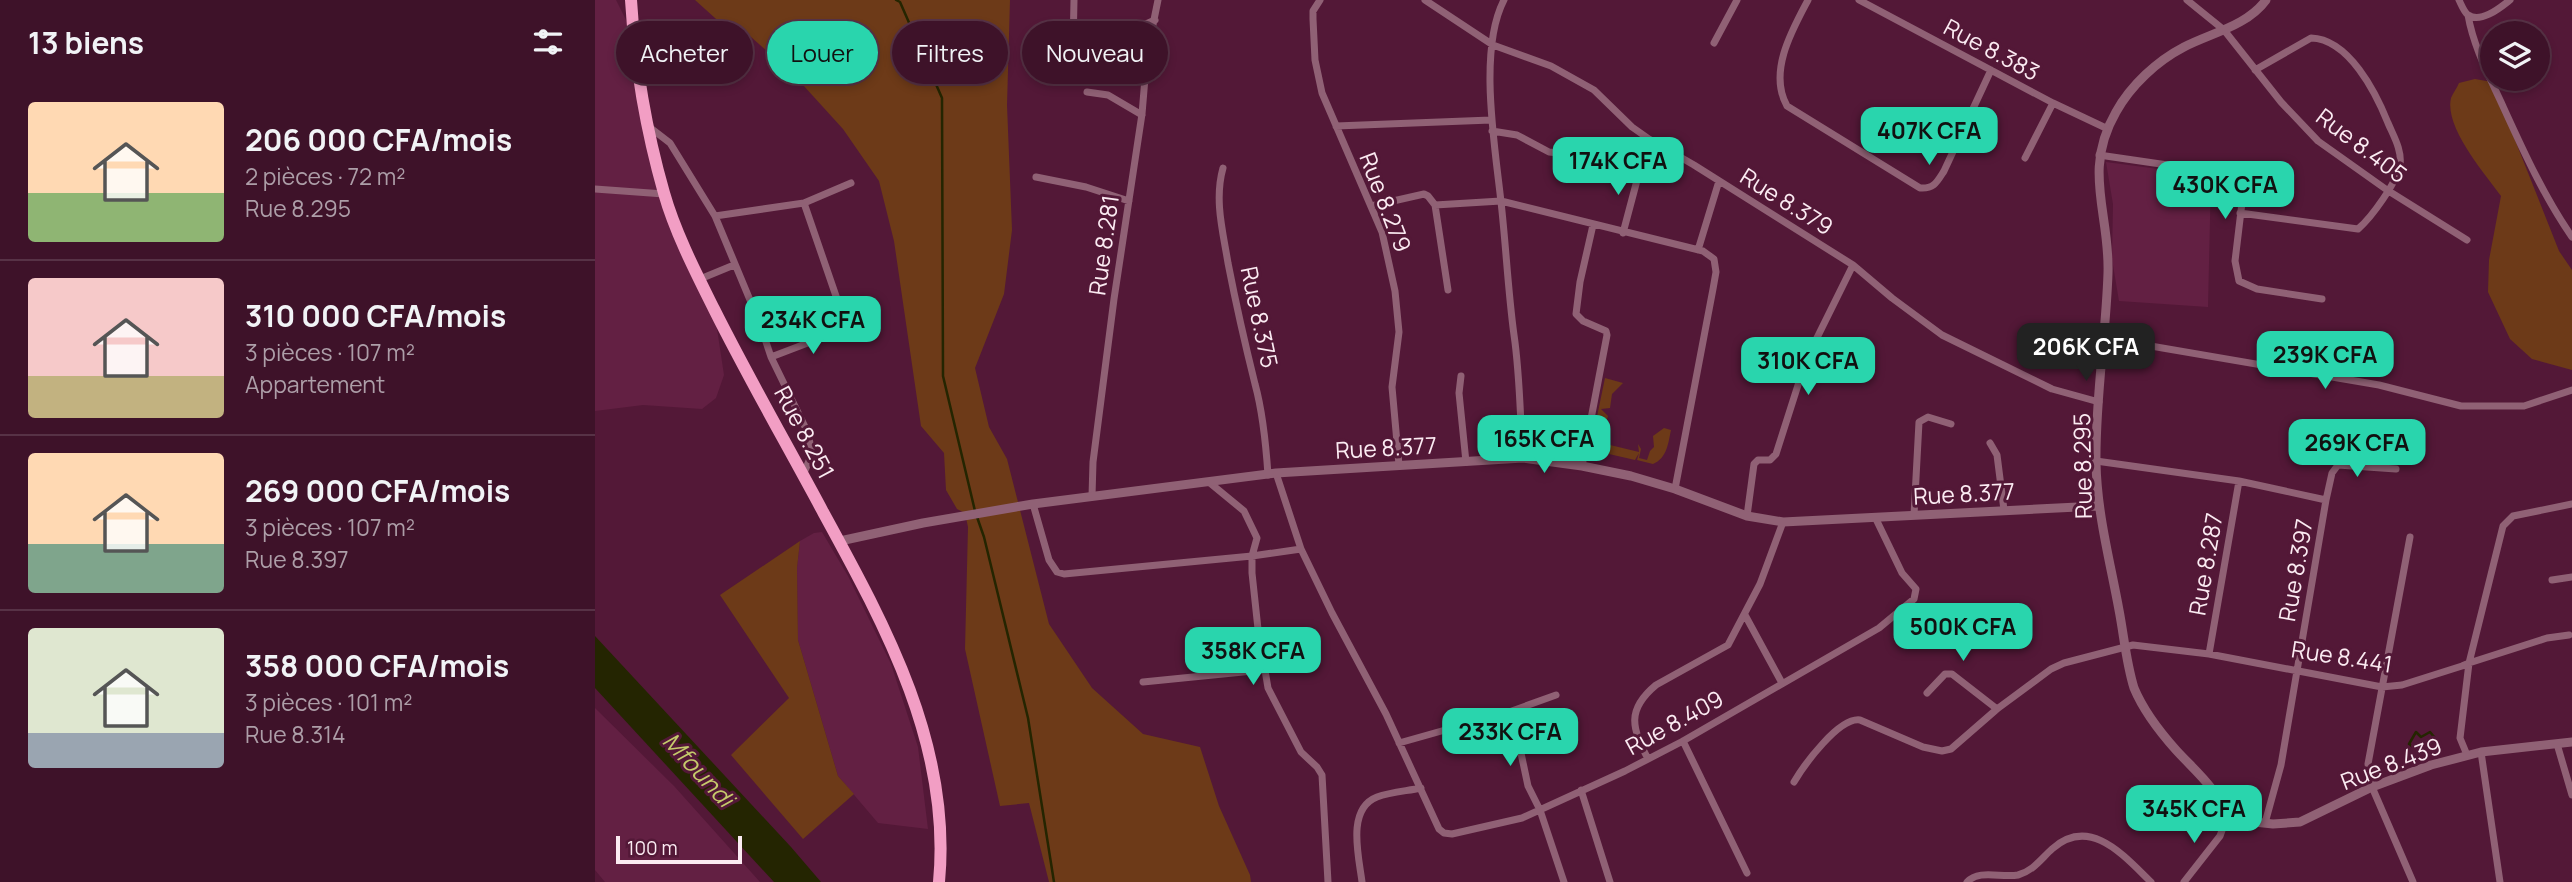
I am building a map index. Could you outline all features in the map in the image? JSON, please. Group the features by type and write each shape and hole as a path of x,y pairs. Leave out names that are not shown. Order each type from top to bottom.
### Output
{"highway":[{"name":"Rue 8.251","path":"631,0 633,34 648,125 664,194 700,279 883,624 915,701 926,739 940,817 942,848 939,882"}],"street":[{"path":"1074,0 1073,49 1079,53 1155,20"},
{"name":"Rue 8.281","path":"1092,496 1093,461 1142,115 1147,54 1158,0"},
{"name":"Rue 8.279","path":"1320,0 1313,11 1313,19 1315,60 1322,93 1382,232 1399,317 1392,387 1399,465"},
{"name":"Rue 8.379","path":"1425,0 1493,46 1551,66 1594,90 1632,127 1853,265 1942,335 2052,389 2099,402"},
{"path":"1504,0 1493,30 1491,120 1501,201 1507,293 1516,353 1523,458"},
{"path":"1714,43 1737,0"},
{"path":"1808,0 1784,47 1782,91 1787,106 1920,188 1929,188 1935,184 1944,171 1991,70"},
{"name":"Rue 8.383","path":"1859,0 2053,103 2108,129"},
{"name":"Rue 8.405","path":"2187,0 2224,30 2281,102 2318,141 2387,190 2467,240"},
{"name":"Rue 8.295","path":"2226,819 2224,808 2206,781 2144,710 2134,688 2125,648 2098,506 2096,461 2108,271 2098,172 2099,155 2108,129 2126,98 2150,71 2184,47 2253,14 2266,0"},
{"path":"2459,0 2468,15 2483,61 2535,174 2572,237"},
{"path":"2468,15 2492,13 2510,0"},
{"path":"2240,213 2358,229 2397,175 2400,163 2399,149 2369,84 2346,55 2320,38 2311,38 2255,70"},
{"path":"1087,92 1108,95 1142,115"},
{"path":"2025,159 2053,103"},
{"path":"1336,126 1491,120"},
{"path":"648,125 670,143 715,216 771,357 808,433 812,447 803,475"},
{"path":"1492,131 1517,135 1549,152 1578,155 1640,169"},
{"path":"1623,233 1640,169 1660,146"},
{"path":"2099,155 2235,175 2241,179 2243,186 2235,261 2239,281 2257,289 2322,299"},
{"name":"Rue 8.375","path":"1223,168 1218,200 1221,224 1272,474"},
{"path":"1036,177 1086,187 1129,201"},
{"path":"1698,250 1719,181"},
{"path":"715,216 804,203 851,183"},
{"path":"595,190 664,194"},
{"path":"1371,206 1424,194 1428,196 1436,205 1448,290"},
{"path":"1436,205 1501,201 1698,250 1714,259 1716,272 1675,489"},
{"path":"771,357 847,328 804,203"},
{"path":"1582,466 1607,335 1606,331 1583,321 1576,314 1593,225"},
{"path":"700,279 734,265"},
{"path":"1747,516 1753,464 1758,460 1770,460 1776,454 1806,360 1853,265"},
{"path":"2104,338 2379,385 2461,406 2513,408 2542,402 2572,390"},
{"path":"1461,376 1459,393 1466,462"},
{"path":"1914,515 1919,422 1928,417 1951,424"},
{"path":"1990,443 1997,455 2004,510"},
{"name":"Rue 8.377","path":"840,541 1033,504 1272,474 1523,458 1631,476 1747,516 1783,522 2098,506"},
{"name":"Rue 8.397","path":"2096,461 2239,481 2326,500 2281,765 2265,824"},
{"path":"2326,500 2332,473 2339,465 2396,469"},
{"name":"Rue 8.409","path":"1272,474 1301,549 1399,743 1439,829 1452,834 1514,821 1648,759 1856,642 1902,611 1914,599 1916,589 1902,573 1875,517"},
{"name":"Rue 8.287","path":"2209,654 2239,481"},
{"path":"1210,483 1244,511 1257,538 1252,556 1263,670 1274,701 1301,752 1322,775 1328,882"},
{"path":"1033,504 1049,560 1057,572 1063,574 1301,549"},
{"path":"2467,755 2461,737 2469,663 2503,526 2513,516 2572,504"},
{"path":"1648,759 1635,732 1633,721 1637,708 1645,694 1656,685 1722,650 1732,639 1773,553 1783,522"},
{"path":"2410,537 2368,764 2372,787 2413,882"},
{"path":"2552,580 2572,576"},
{"path":"1745,615 1782,683"},
{"name":"Rue 8.441","path":"1794,782 1819,747 1849,721 1855,719 1913,743 1942,751 1951,749 1997,709 2051,669 2064,663 2125,648 2142,645 2209,654 2382,687 2410,682 2547,638 2569,635"},
{"path":"1143,682 1263,670"},
{"path":"1927,693 1945,674 1952,674 1997,709"},
{"path":"1399,743 1556,695"},
{"path":"1513,710 1528,786 1540,810 1564,882"},
{"path":"1683,741 1747,873"},
{"name":"Rue 8.439","path":"2226,819 2265,824 2300,822 2372,787 2467,755 2572,743"},
{"path":"2557,744 2572,795"},
{"path":"2481,752 2500,882"},
{"path":"1362,882 1357,827 1360,813 1367,803 1376,797 1421,788"},
{"path":"1581,790 1610,882"},
{"path":"2184,882 2220,836 2226,819"},
{"path":"1967,882 1978,874 2016,875 2026,872 2063,841 2084,835 2118,851 2151,882"}],"shaded area":[{"path":"595,0 616,0 626,21 616,21 616,84 643,84 664,194 714,309 724,375 716,398 702,409 643,405 595,411"},
{"path":"695,0 1010,0 1008,70 1008,21 892,21 892,84 1008,84 1012,230 1004,294 975,368 989,427 1007,459 1049,624 1092,688 1143,734 1200,747 1219,806 1251,882 1049,882 1029,803 1000,806 965,649 968,527 965,513 957,509 946,490 944,453 921,426 894,241 879,181 843,129 802,84 878,84 878,21 767,21 767,51 753,39 753,21 718,21"},
{"path":"2480,80 2480,91 2496,91 2559,251 2572,270 2572,370 2532,359 2510,339 2488,292 2489,260 2501,196 2467,150 2454,122 2450,110 2451,98 2459,83"},
{"path":"2106,162 2211,176 2208,307 2119,301 2112,259 2113,204"},
{"path":"1605,378 1623,383 1612,394 1610,408 1601,409 1608,416 1595,460 1588,460"},
{"path":"1664,428 1671,430 1668,445 1661,458 1653,464 1637,460 1639,453 1635,460 1609,454 1605,450 1606,444 1639,452 1638,444 1641,449 1639,458 1647,460 1654,447 1653,436"},
{"path":"822,532 848,576 891,664 918,747 928,829 878,823 838,776 798,640 797,568 800,541 814,533"},
{"path":"800,541 797,568 798,640 838,776 854,794 803,839 731,755 789,698 720,595"},
{"path":"595,708 674,786 760,882 605,882 595,870"}],"water":[{"name":"Mfoundi","path":"595,636 821,882 774,882 595,688"}],"waterway":[{"path":"896,0 900,2 942,98 943,376 975,511"},
{"path":"977,517 1028,718 1054,882"},
{"path":"2416,732 2421,737 2430,732 2435,738 2420,752 2409,744 2416,732"}]}
